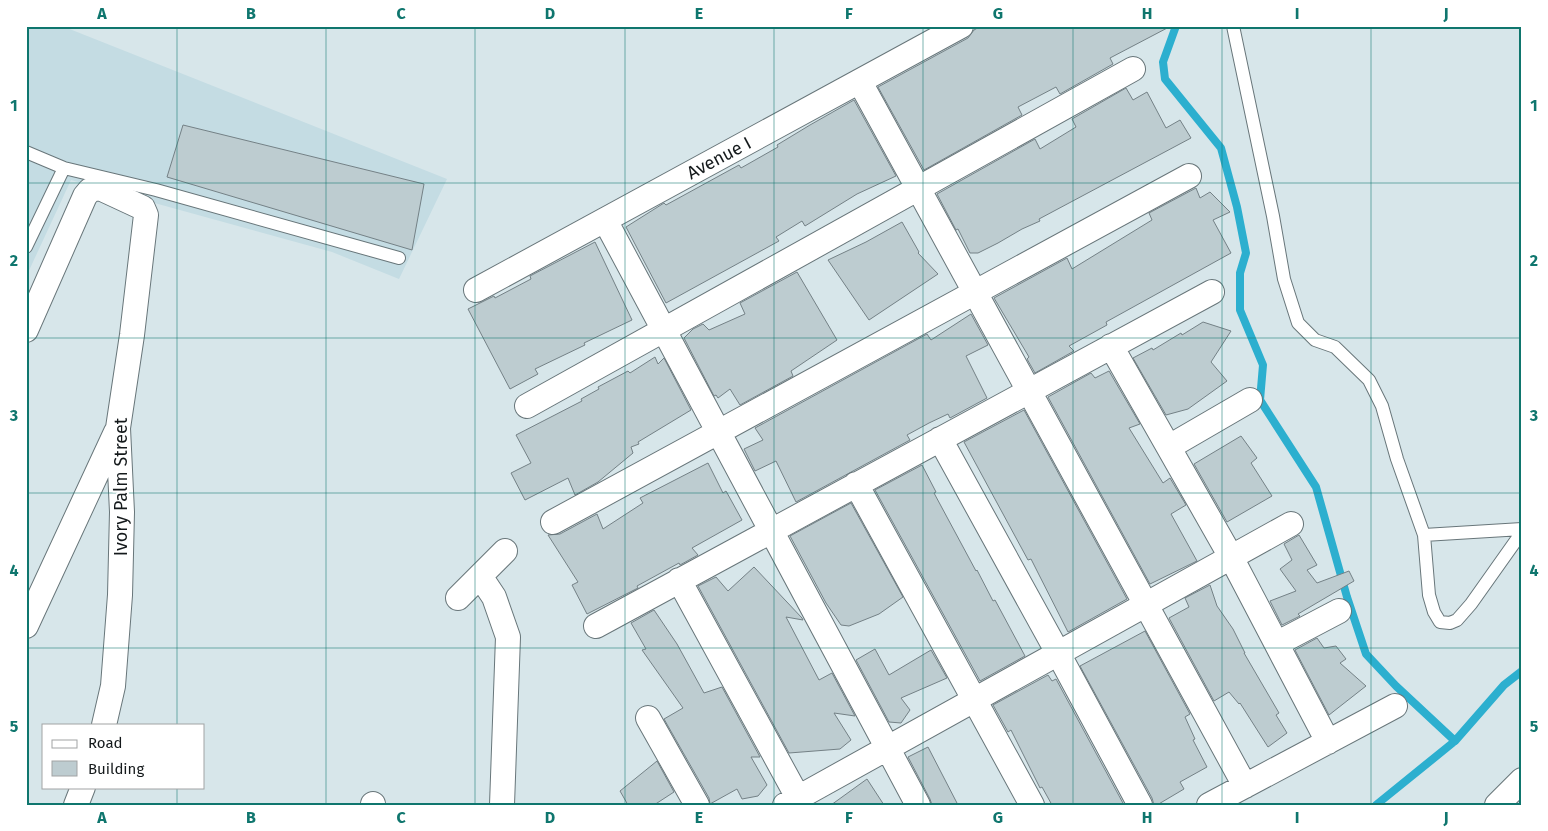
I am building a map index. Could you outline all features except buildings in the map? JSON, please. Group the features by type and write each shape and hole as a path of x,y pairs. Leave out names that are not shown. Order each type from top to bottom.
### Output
{"street":[{"name":"Avenue I","path":"476,290 961,26"},
{"path":"527,406 1133,69"},
{"path":"860,82 1244,786"},
{"path":"553,522 1189,176"},
{"name":"Ivory Palm Street","path":"26,330 85,196 90,190 100,188 143,208 146,215 132,334 118,428 122,512 120,595 112,686 104,724"},
{"path":"605,220 918,805"},
{"path":"596,626 1212,292"},
{"path":"1111,346 1232,557 1328,742"},
{"path":"1169,447 1250,400"},
{"path":"26,626 118,428"},
{"path":"940,439 1140,805"},
{"path":"856,484 1032,805"},
{"path":"679,580 795,802 888,748 1291,524"},
{"path":"458,598 505,551"},
{"path":"480,576 494,597 508,637 502,805"},
{"path":"1278,643 1338,611"},
{"path":"1208,805 1396,706"},
{"path":"648,718 697,805"},
{"path":"1497,805 1522,780"},
{"path":"76,805 83,788"}],"lane":[{"path":"1233,26 1273,216 1284,279 1298,323 1315,340 1335,347 1369,380 1382,406 1397,459 1424,535 1429,595 1434,612 1440,622 1450,623 1456,620 1470,604 1522,531"},
{"path":"26,152 64,168 156,190 399,258"},
{"path":"26,247 64,168"},
{"path":"1424,535 1522,531"}],"shaded area":[{"path":"26,26 62,26 447,179 399,279 332,252 71,180 26,277"}],"waterway":[{"path":"1176,26 1163,62 1165,79 1221,148 1237,207 1246,253 1240,273 1240,310 1263,365 1260,400 1316,487 1347,597 1366,654 1396,686 1455,741"},
{"path":"1376,805 1455,741 1504,685 1522,671"}]}
